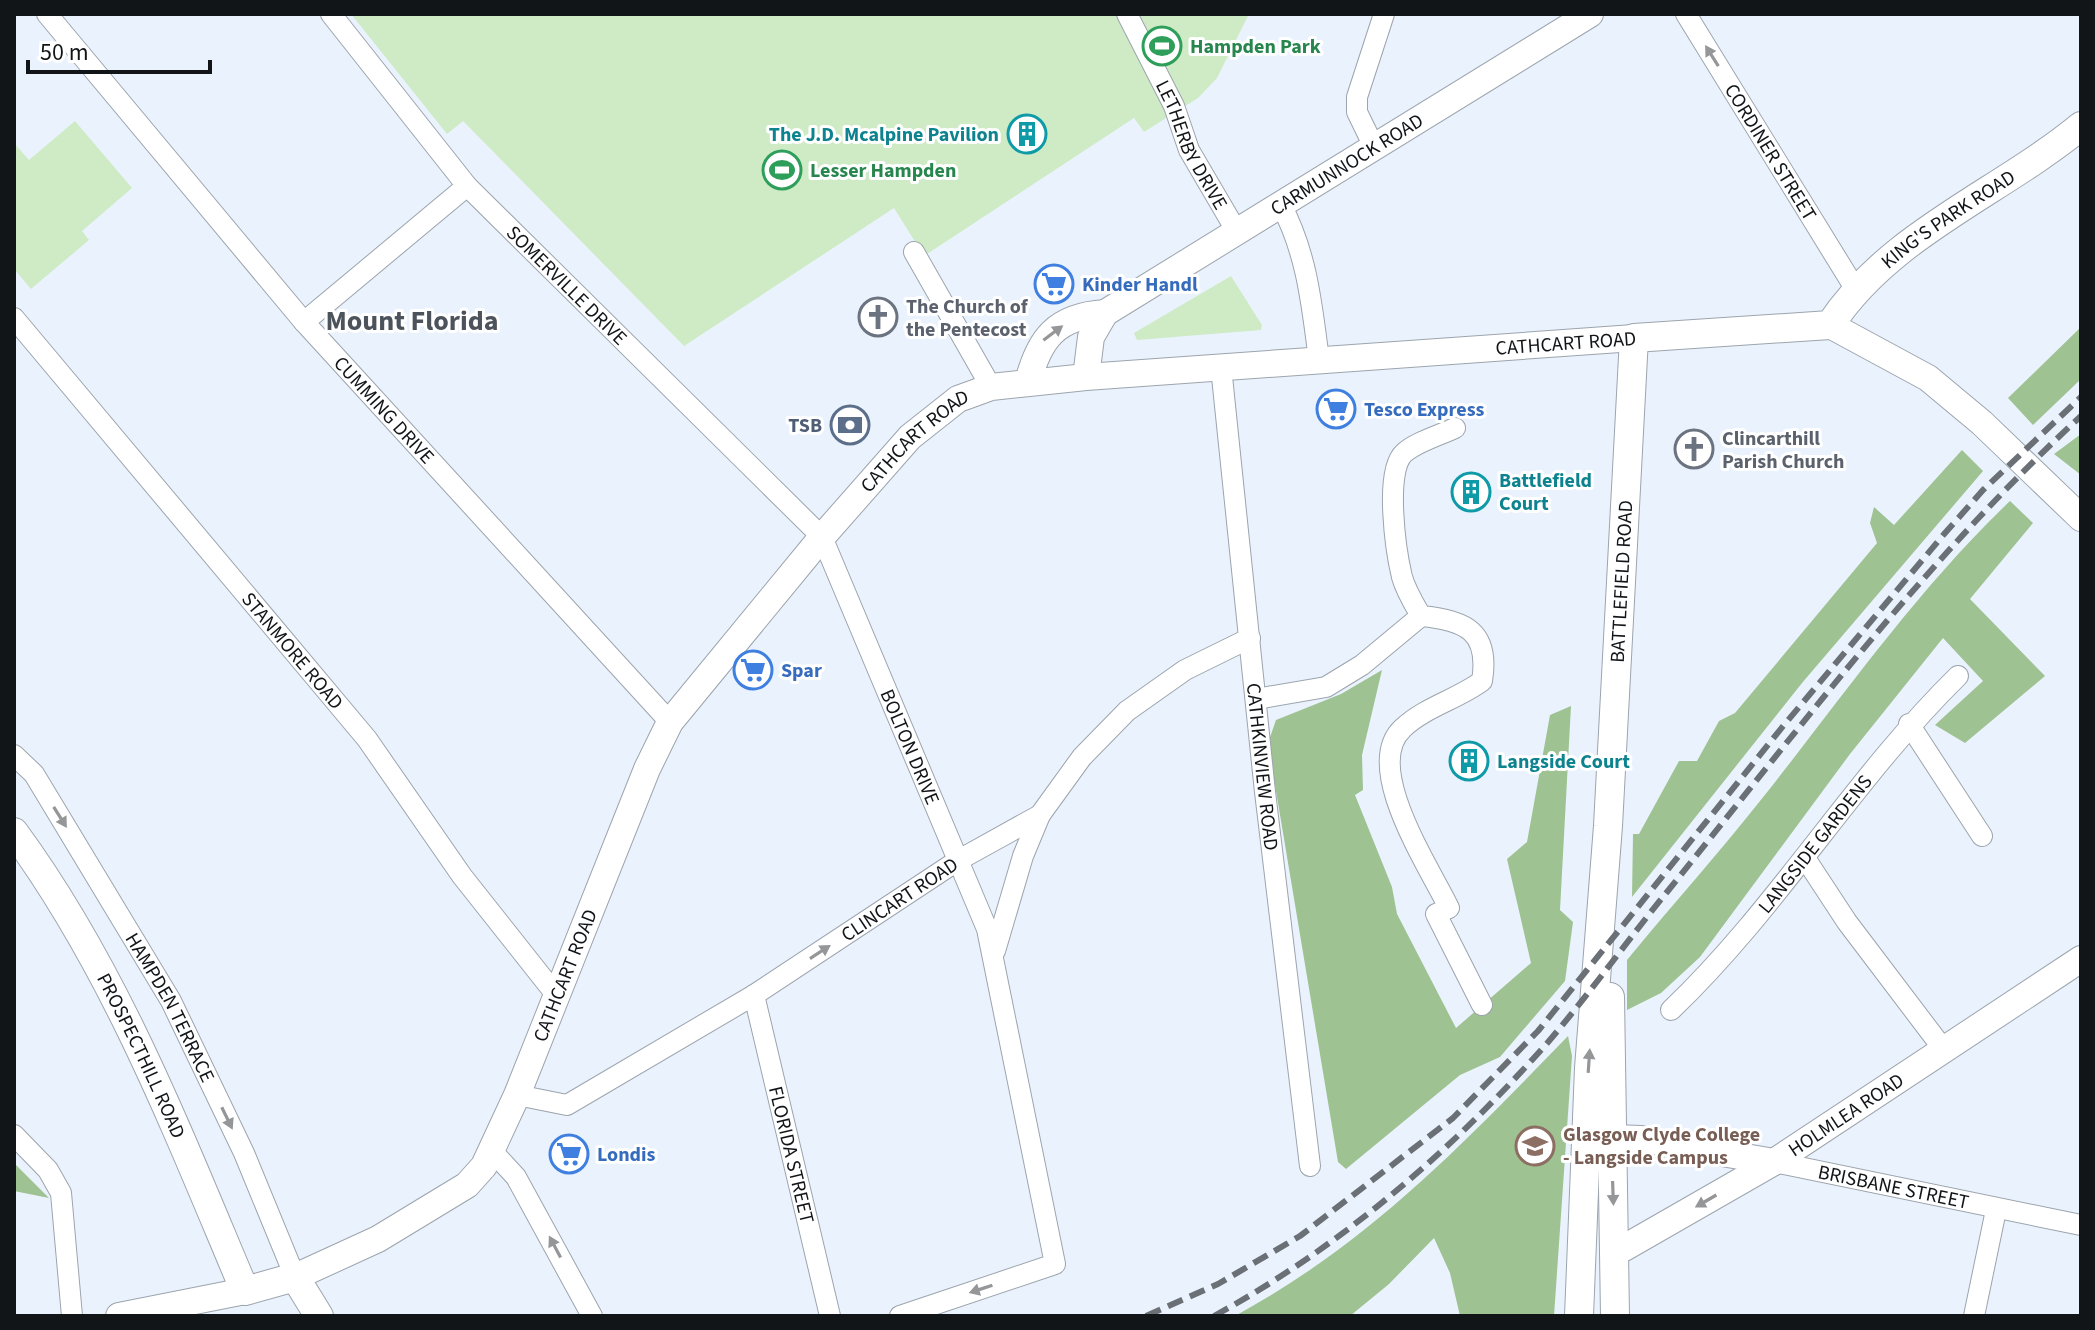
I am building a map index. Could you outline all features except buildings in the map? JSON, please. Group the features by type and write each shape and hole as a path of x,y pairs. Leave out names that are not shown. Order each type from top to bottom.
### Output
{"main road":[{"name":"KING'S PARK ROAD","path":"1830,325 1856,290 1897,251 2081,126"},
{"name":"CATHCART ROAD","path":"1634,338 1830,325"},
{"name":"BATTLEFIELD ROAD","path":"1579,1316 1580,1228 1598,1139 1608,826 1634,338"},
{"name":"PROSPECTHILL ROAD","path":"14,832 48,879 143,1051 245,1291"},
{"name":"BATTLEFIELD ROAD","path":"1598,1139 1615,1249 1615,1316"},
{"path":"1580,1228 1615,1249"},
{"name":"CATHCART ROAD","path":"245,1291 295,1277"},
{"path":"295,1277 319,1316"}],"street":[{"name":"CUMMING DRIVE","path":"47,14 304,322 670,722"},
{"name":"SOMERVILLE DRIVE","path":"331,14 467,186 822,537"},
{"name":"LETHERBY DRIVE","path":"1127,14 1174,106 1189,150 1237,232"},
{"path":"1374,147 1357,112 1357,97 1384,14"},
{"name":"CARMUNNOCK ROAD","path":"1028,382 1041,342 1058,328 1085,314 1105,313 1590,14"},
{"name":"CORDINER STREET","path":"1686,14 1856,290"},
{"path":"304,322 467,186"},
{"path":"1281,205 1295,231 1303,259 1319,360"},
{"path":"914,252 991,387"},
{"path":"1086,377 1091,337 1105,313"},
{"name":"STANMORE ROAD","path":"14,318 367,739 462,876 557,996"},
{"path":"1830,325 1928,378 2016,455 2081,518"},
{"name":"CATHCART ROAD","path":"295,1277 378,1239 467,1185 493,1152 647,769 670,722 822,537 910,437 958,399 991,387 1028,382 1634,338"},
{"name":"CATHKINVIEW ROAD","path":"1221,367 1310,1166"},
{"path":"1421,616 1402,576 1393,511 1396,466 1404,453 1455,428"},
{"name":"BOLTON DRIVE","path":"822,537 987,929 1055,1264 900,1316"},
{"path":"1256,699 1326,687 1362,665 1421,616 1446,618 1466,626 1480,639 1486,660 1482,681 1402,728 1391,743 1388,766 1393,794 1449,908 1436,914 1482,1005"},
{"name":"CLINCART ROAD","path":"517,1095 567,1105 754,995 957,861 1040,815 1082,757 1127,711 1185,670 1250,638"},
{"name":"LANGSIDE GARDENS","path":"1671,1010 1713,970 1909,724 1958,676"},
{"path":"1909,724 1982,836"},
{"name":"HAMPDEN TERRACE","path":"14,755 34,774 171,1001 244,1153 295,1277"},
{"name":"BOLTON DRIVE","path":"993,957 1019,867 1040,815"},
{"path":"1805,858 1847,922 1944,1050"},
{"name":"HOLMLEA ROAD","path":"1615,1249 1624,1248 1774,1162 2081,959"},
{"name":"FLORIDA STREET","path":"754,995 830,1316"},
{"path":"14,1135 48,1170 61,1193 72,1316"},
{"name":"BRISBANE STREET","path":"1598,1139 1641,1139 1774,1162 2081,1225"},
{"path":"493,1152 516,1177 592,1316"},
{"path":"1974,1316 1996,1210"},
{"name":"CATHCART ROAD","path":"119,1316 245,1291"}],"green space":[{"name":"Lesser Hampden","path":"351,14 1249,14 1217,78 1198,98 1144,132 1134,118 924,256 894,208 684,346 463,121 447,134"},
{"path":"75,121 132,188 82,231 89,240 31,289 14,269 14,143 29,160"},
{"path":"1231,276 1262,325 1261,330 1137,340 1134,333"},
{"path":"2081,327 2081,379 2033,425 2008,398"},
{"path":"2081,434 2081,475 2054,454"},
{"path":"1962,450 1983,471 1802,683 1632,897 1633,834 1639,834 1679,761 1697,761 1719,721 1735,713 1877,543 1870,523 1874,507 1894,525"},
{"path":"2010,501 2033,523 1970,599 2045,676 1965,743 1935,725 1983,681 1943,638 1850,754 1700,957 1661,993 1627,1010 1627,960 1747,817 1912,607"},
{"path":"1382,670 1362,755 1363,790 1355,795 1392,887 1397,914 1456,1028 1531,963 1507,859 1527,842 1550,715 1571,706 1560,910 1573,922 1565,981 1500,1057 1460,1075 1346,1169 1338,1162 1268,743 1276,720 1341,694"},
{"path":"1568,1036 1572,1056 1554,1316 1460,1316 1450,1273 1434,1238 1389,1284 1350,1316 1235,1316 1329,1257 1372,1224 1452,1153"},
{"path":"14,1163 49,1198 14,1191"}],"railway":[{"path":"1146,1316 1218,1284 1300,1236 1453,1118 1538,1031 1784,725 1945,533 1983,490 2081,397"},
{"path":"1214,1316 1261,1289 1351,1227 1435,1157 1512,1081 1564,1023 1865,646 1969,528 2081,416"}],"place":[{"name":"Hampden Park","path":"1162,46"},
{"name":"The J.D. Mcalpine Pavilion","path":"1027,134"},
{"name":"Lesser Hampden","path":"782,170"},
{"name":"Kinder Handl","path":"1054,284"},
{"name":"The Church of the Pentecost","path":"878,317"},
{"name":"Tesco Express","path":"1336,409"},
{"name":"TSB","path":"850,425"},
{"name":"Clincarthill Parish Church","path":"1694,449"},
{"name":"Battlefield Court","path":"1471,492"},
{"name":"Spar","path":"753,670"},
{"name":"Langside Court","path":"1469,761"},
{"name":"Glasgow Clyde College - Langside Campus","path":"1535,1146"},
{"name":"Londis","path":"569,1154"}],"district":[{"name":"Mount Florida","path":"412,320"}]}
